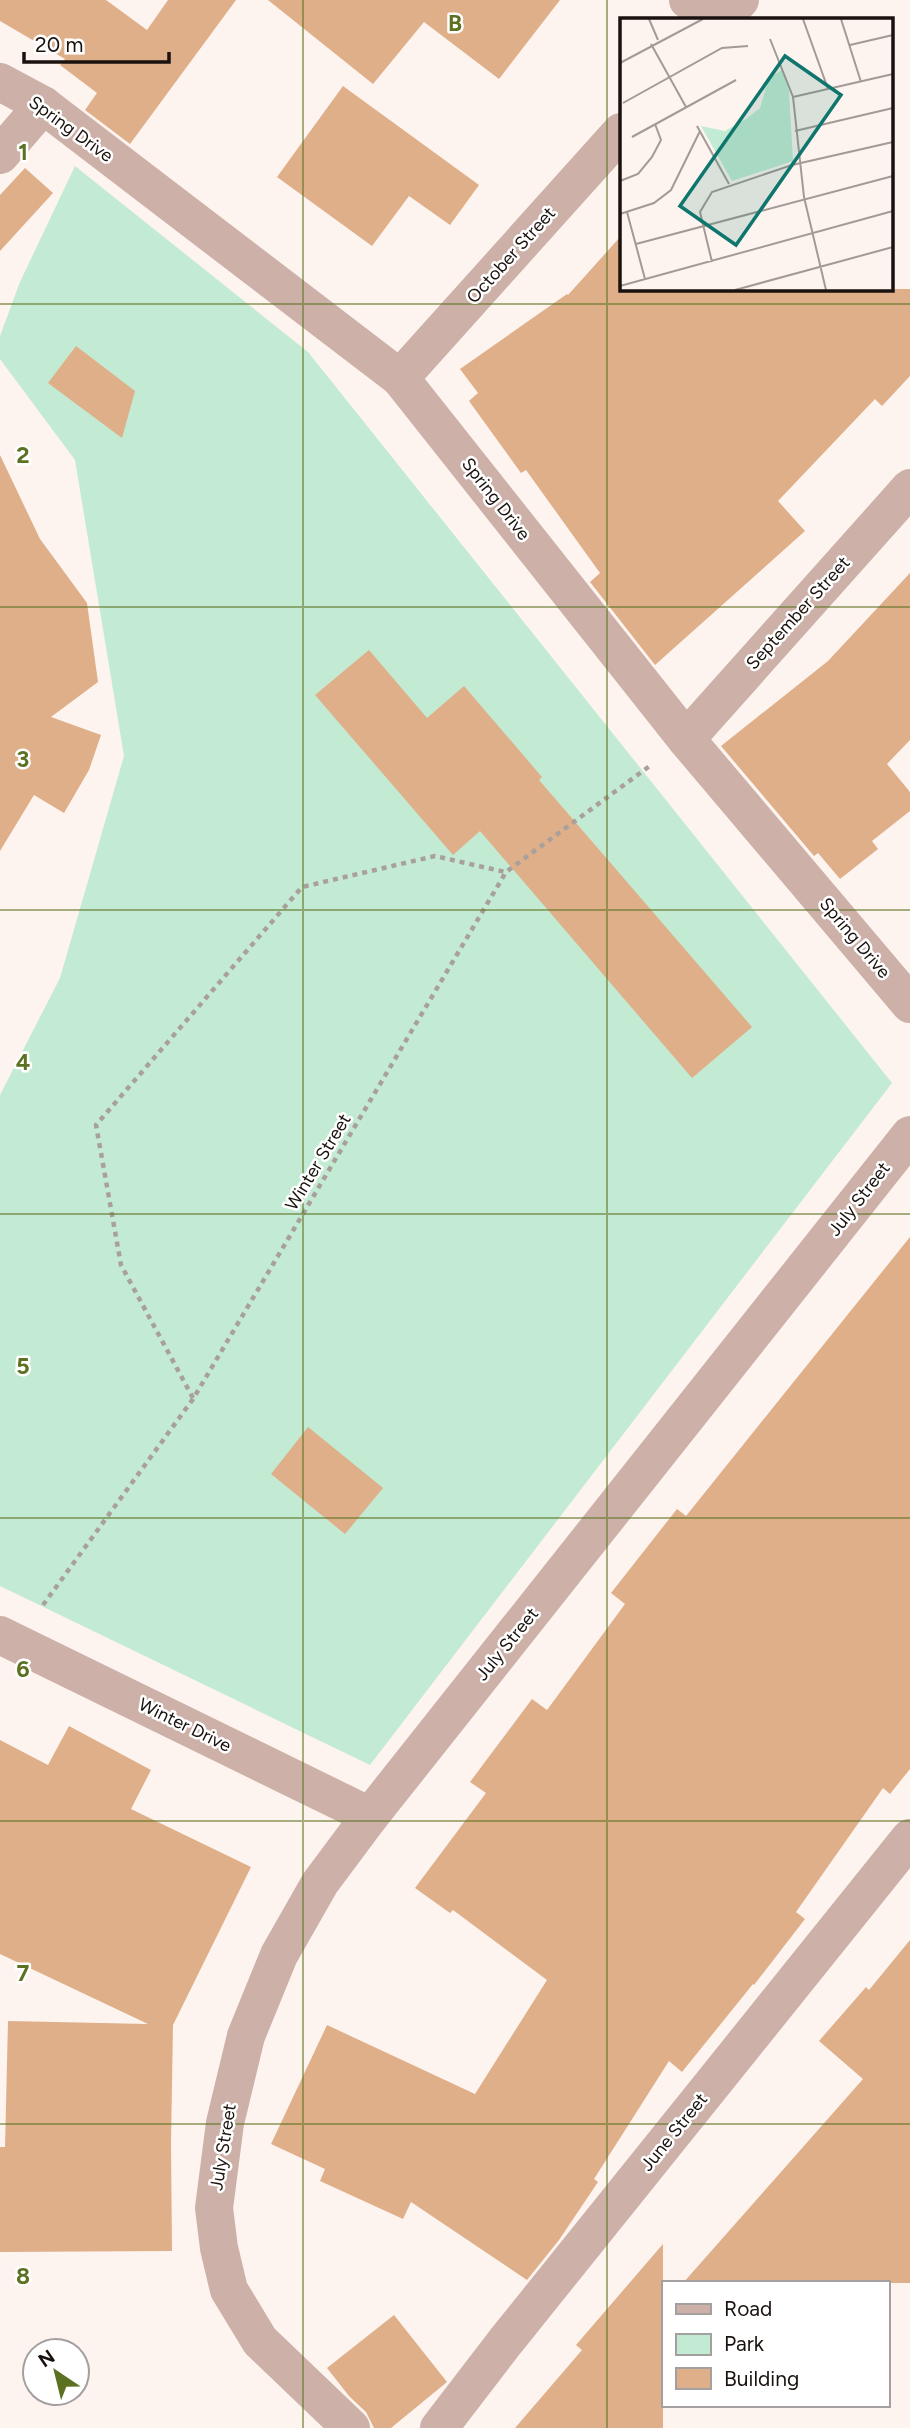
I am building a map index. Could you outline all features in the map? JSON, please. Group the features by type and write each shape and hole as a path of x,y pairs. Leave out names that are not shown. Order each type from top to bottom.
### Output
{"street":[{"path":"688,0 713,18"},
{"path":"723,18 740,0"},
{"name":"Spring Drive","path":"0,82 43,105 400,378 686,738 910,1004"},
{"path":"6,140 43,105"},
{"name":"October Street","path":"400,378 620,133"},
{"name":"September Street","path":"686,738 910,488"},
{"name":"July Street","path":"351,2428 260,2341 229,2291 219,2248 214,2208 225,2123 246,2036 279,1955 320,1883 370,1815 910,1135"},
{"name":"Winter Drive","path":"8,1639 370,1815"},
{"name":"June Street","path":"439,2428 910,1838"}],"path":[{"name":"Winter Street","path":"8,1639 193,1399 506,872 686,738"},
{"path":"193,1399 121,1265 96,1125 302,887 435,856 506,872"}],"green space":[{"path":"75,166 308,352 892,1083 370,1765 0,1586 0,1095 60,978 124,756 75,460 0,359 0,336 20,282"}],"building":[{"path":"0,0 106,0 147,30 168,0 236,0 130,144 85,110 97,93 60,65 65,59 0,21"},
{"path":"268,0 560,0 499,79 424,22 373,84"},
{"path":"343,86 479,185 450,225 409,196 372,246 277,177"},
{"path":"25,168 53,193 0,251 0,195"},
{"path":"620,237 620,290 910,289 910,376 882,406 875,399 778,501 805,531 655,665 590,582 600,573 526,470 521,473 469,401 478,393 460,369 568,295"},
{"path":"76,346 135,391 122,438 48,383"},
{"path":"0,455 40,539 87,603 98,682 51,717 101,735 89,770 64,813 34,795 0,851"},
{"path":"910,573 910,740 887,764 910,792 910,811 872,841 878,849 840,879 818,853 814,856 721,746 828,661"},
{"path":"369,650 427,718 464,686 542,777 539,780 752,1027 692,1078 480,831 453,855 315,695"},
{"path":"910,1237 910,1769 890,1794 883,1788 796,1912 805,1919 754,1985 682,2072 669,2061 594,2179 598,2182 559,2240 527,2280 411,2202 403,2219 320,2181 325,2169 271,2144 327,2025 475,2094 547,1980 453,1910 450,1913 415,1888 486,1793 470,1782 532,1699 547,1710 625,1604 611,1593 677,1509 686,1516"},
{"path":"308,1427 383,1488 345,1534 271,1474"},
{"path":"69,1726 151,1770 131,1809 251,1867 173,2025 172,2251 0,2252 0,2147 5,2147 8,2021 148,2024 0,1954 0,1740 48,1765"},
{"path":"910,1940 910,2283 685,2281 863,2079 819,2041 866,1987 869,1990"},
{"path":"663,2244 663,2428 515,2428 582,2350 576,2345"},
{"path":"394,2315 447,2382 391,2428 374,2428 366,2412 349,2396 327,2368"}]}
